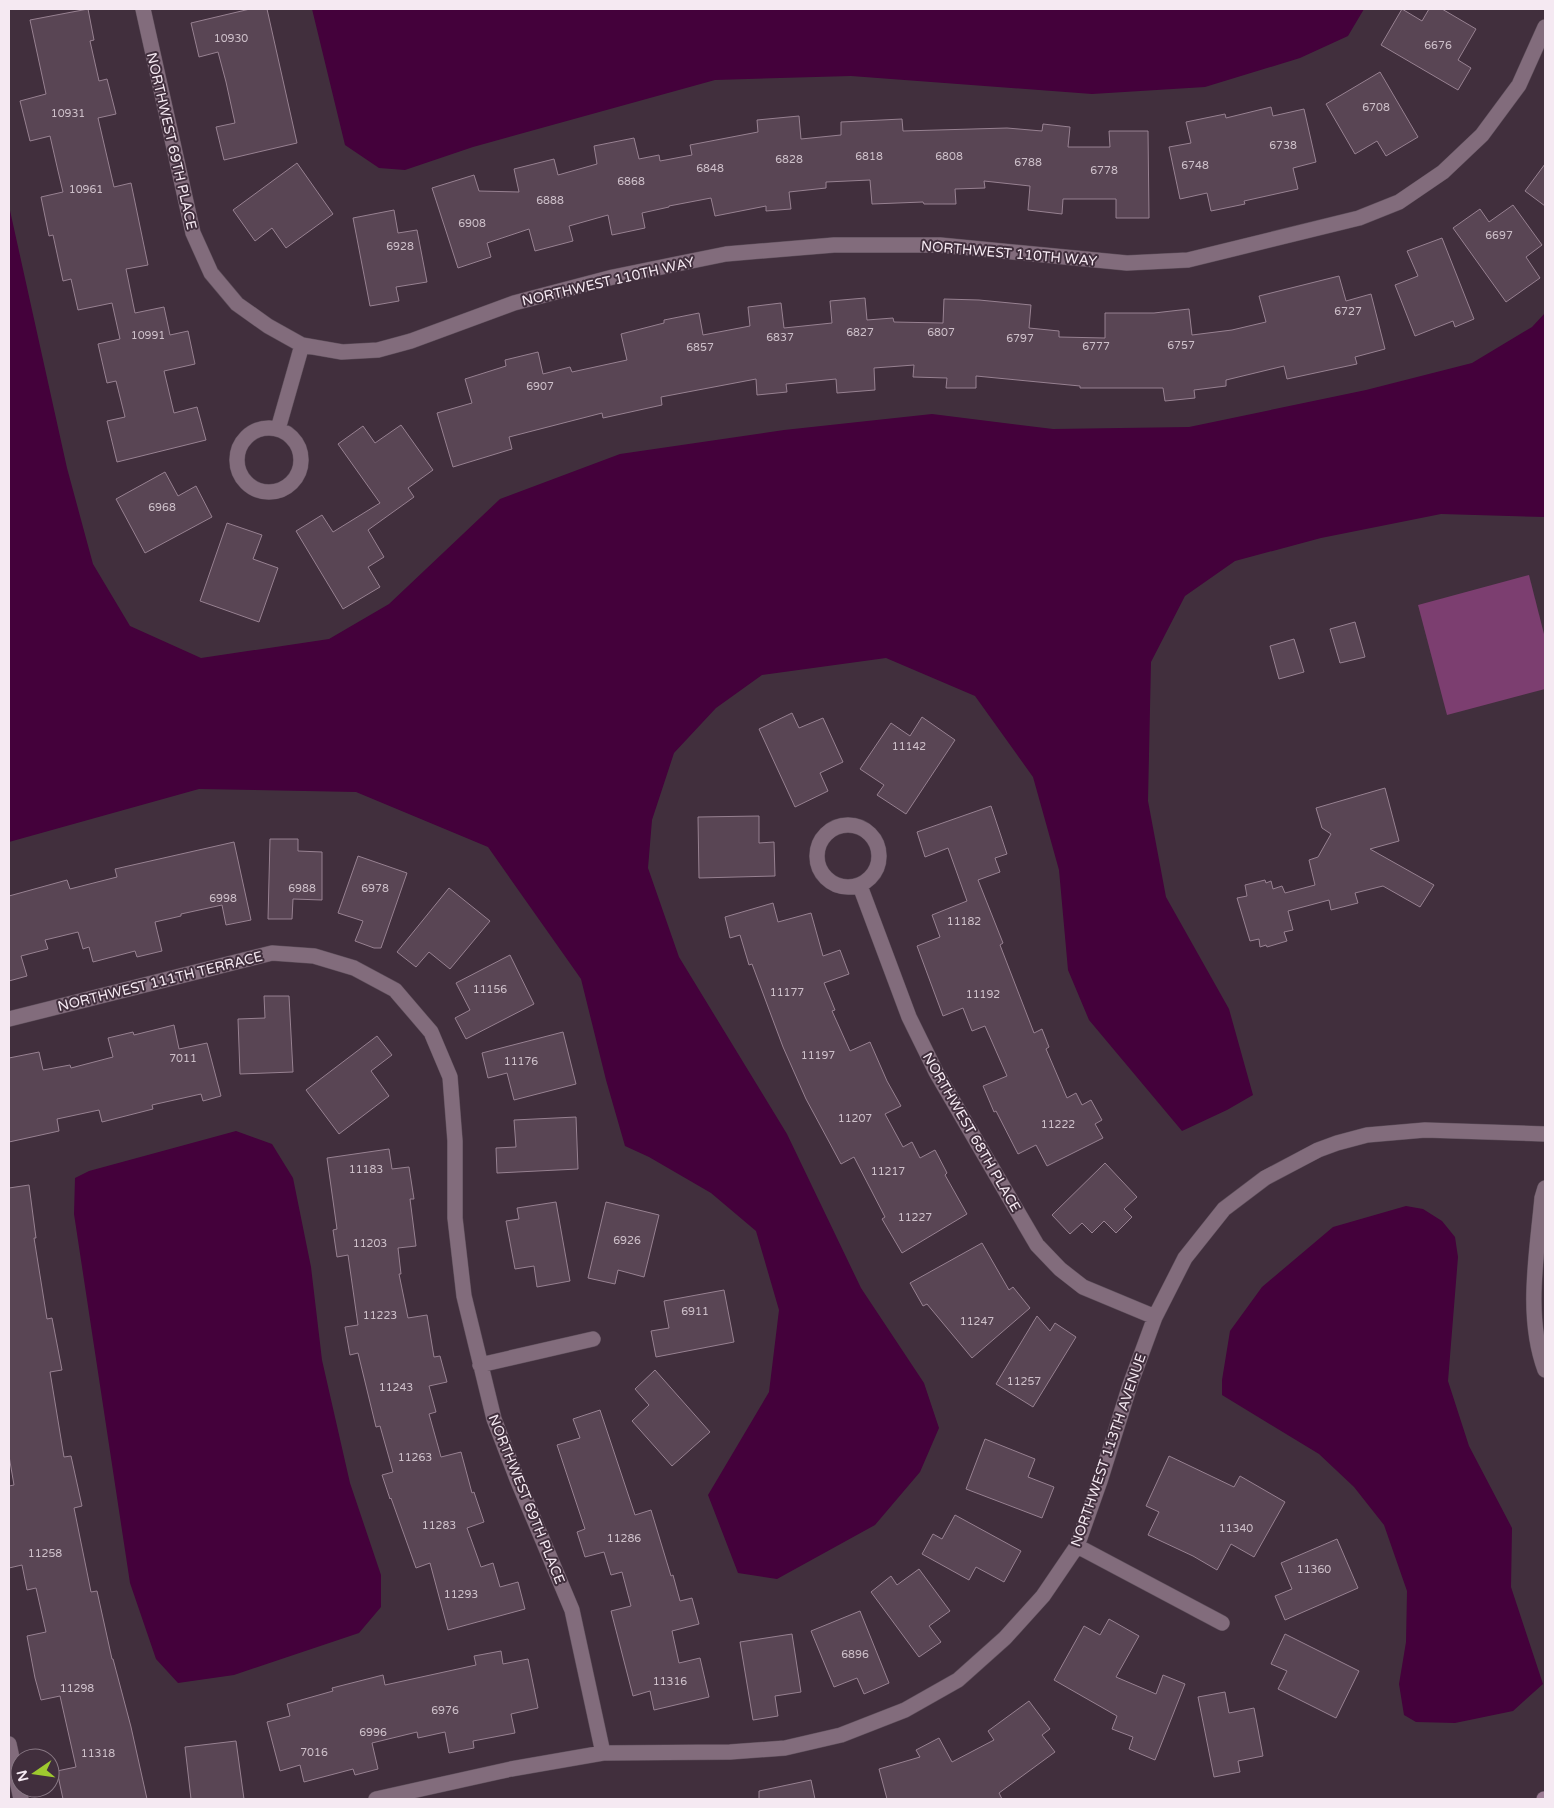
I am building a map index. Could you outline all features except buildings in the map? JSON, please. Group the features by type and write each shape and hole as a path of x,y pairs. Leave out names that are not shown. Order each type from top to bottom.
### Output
{"street":[{"name":"NORTHWEST 69TH PLACE","path":"143,9 193,233 211,273 237,304 268,326 302,345"},
{"name":"NORTHWEST 110TH WAY","path":"302,345 342,352 378,350 411,341 514,303 613,277 726,254 834,245 940,245 1128,263 1188,260 1360,218 1399,202 1443,172 1482,135 1519,85 1545,27"},
{"path":"278,429 302,345"},
{"path":"278,429 287,434 297,446 301,460 299,470 288,486 278,491 258,490 248,485 241,476 237,466 237,455 240,445 247,436 256,430 278,429"},
{"path":"852,825 862,828 870,834 878,848 879,863 875,873 860,886 850,888 830,882 823,875 819,866 817,855 819,845 828,833 842,826 852,825"},
{"name":"NORTHWEST 68TH PLACE","path":"860,886 909,1017 936,1072 1037,1245 1060,1269 1083,1287 1155,1318"},
{"name":"NORTHWEST 111TH TERRACE","path":"9,1019 272,953 314,956 354,968 395,990"},
{"name":"NORTHWEST 69TH PLACE","path":"395,990 431,1032 450,1077 454,1141 455,1218 464,1296 494,1419 572,1610 603,1754"},
{"name":"NORTHWEST 113TH AVENUE","path":"376,1799 511,1770 603,1754 730,1752 785,1748 841,1735 905,1710 958,1680 1005,1638 1043,1596 1076,1546 1100,1481 1130,1385 1155,1318 1184,1258 1224,1209 1266,1178 1318,1150 1367,1135 1425,1130 1545,1134"},
{"path":"1545,1188 1542,1198 1534,1285 1541,1335 1540,1357 1545,1370"},
{"path":"480,1365 593,1339"},
{"path":"1076,1546 1222,1623"},
{"path":"9,1744 21,1799"}],"shaded area":[{"path":"312,9 1364,9 1348,36 1300,58 1205,87 1092,94 851,76 715,80 473,147 405,170 379,168 345,145"},
{"path":"9,206 67,468 93,564 130,626 201,658 329,639 389,604 500,499 620,454 784,430 932,414 1053,429 1189,427 1366,390 1472,363 1532,327 1545,313 1545,517 1441,514 1321,538 1235,561 1185,596 1151,662 1148,801 1166,897 1229,1009 1253,1095 1227,1110 1182,1131 1089,1020 1068,970 1059,870 1033,777 975,696 886,658 762,675 716,708 674,753 652,820 648,868 679,957 787,1134 861,1288 924,1383 939,1428 920,1472 875,1525 777,1579 738,1573 708,1495 769,1392 779,1310 756,1231 711,1193 649,1157 625,1146 606,1080 581,979 488,847 356,792 199,789 9,842"},
{"path":"1529,575 1545,638 1545,689 1447,715 1418,605"},
{"path":"236,1131 272,1144 293,1178 311,1267 322,1360 350,1483 381,1575 381,1607 359,1633 234,1675 178,1683 156,1659 130,1583 74,1214 75,1178 89,1171"},
{"path":"1406,1206 1423,1209 1442,1221 1455,1237 1458,1257 1448,1381 1469,1446 1512,1528 1511,1587 1543,1684 1513,1711 1455,1723 1416,1722 1404,1715 1399,1684 1406,1642 1407,1591 1384,1525 1354,1487 1319,1454 1222,1395 1222,1380 1230,1331 1262,1287 1333,1227"}]}
